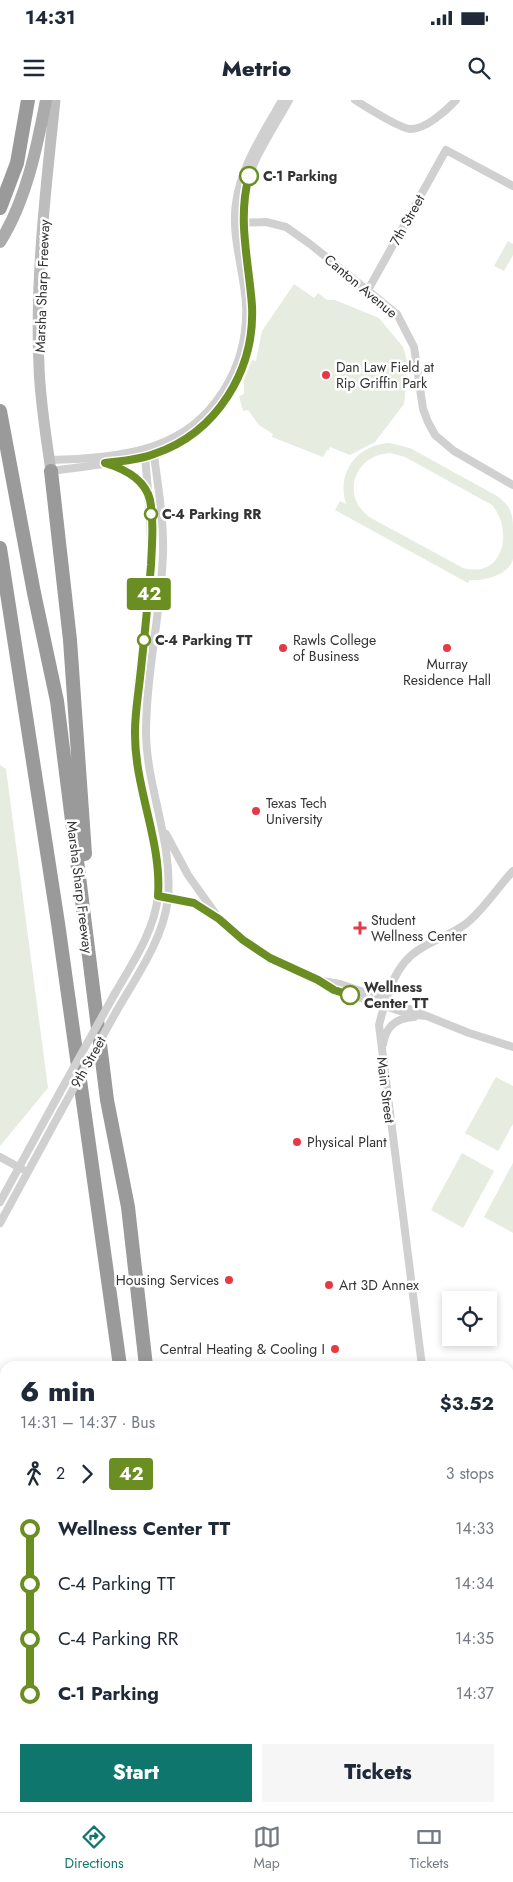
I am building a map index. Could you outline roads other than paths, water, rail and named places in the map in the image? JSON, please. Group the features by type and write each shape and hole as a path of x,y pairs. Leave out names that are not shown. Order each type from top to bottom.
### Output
{"highway":[{"path":"0,208 17,163 28,100"},
{"name":"Marsha Sharp Freeway","path":"0,411 34,593 57,701 107,1100 128,1207 145,1361"},
{"path":"50,466 70,640 88,909 99,995 96,1013"},
{"name":"Marsha Sharp Freeway","path":"0,548 58,923 119,1361"}],"main road":[{"path":"0,242 19,202 30,170 46,100"},
{"name":"Marsha Sharp Freeway","path":"50,466 39,368 38,316 41,251 55,100"}],"street":[{"path":"50,466 110,455 151,452 181,442 206,422 228,397 244,366 251,337 252,322 240,223 235,206 244,171 282,100"},
{"path":"240,223 250,175 289,100"},
{"path":"354,100 409,129 420,127 434,119 456,100"},
{"name":"7th Street","path":"368,290 446,150 513,186"},
{"name":"Canton Avenue","path":"240,223 273,223 286,227 397,314 411,338 416,355 423,409 436,435 454,452 513,485"},
{"path":"50,466 105,463 145,457 151,452"},
{"path":"151,452 162,523 163,552 150,675 146,733 148,757 161,823 188,875 219,919"},
{"name":"9th Street","path":"0,1202 148,935 158,896 158,865 140,779 135,732 150,585 152,537 145,457"},
{"path":"105,463 133,475 149,499"},
{"name":"9th Street","path":"0,1223 156,939 168,899 168,871 161,823"},
{"name":"Main Street","path":"421,1361 380,1026 396,975 406,960 420,948 447,936 466,923 478,913 513,871"},
{"path":"158,896 194,903 219,919 243,940 270,958 318,980 334,990 386,1003 409,1014 426,1016 513,1048"},
{"path":"382,1053 386,1031 394,1023 409,1017 426,1016"},
{"path":"0,1157 28,1172"}],"place":[{"name":"C-1 Parking","path":"249,176"},
{"name":"Dan Law Field at Rip Griffin Park","path":"326,375"},
{"name":"C-4 Parking RR","path":"151,514"},
{"name":"C-4 Parking TT","path":"144,640"},
{"name":"Rawls College of Business","path":"283,648"},
{"name":"Murray Residence Hall","path":"447,648"},
{"name":"Texas Tech University","path":"256,811"},
{"name":"Student Wellness Center","path":"360,928"},
{"name":"Wellness Center TT","path":"350,995"},
{"name":"Physical Plant","path":"297,1142"},
{"name":"Housing Services","path":"229,1280"},
{"name":"Art 3D Annex","path":"329,1285"},
{"name":"Central Heating & Cooling I","path":"335,1349"}]}
